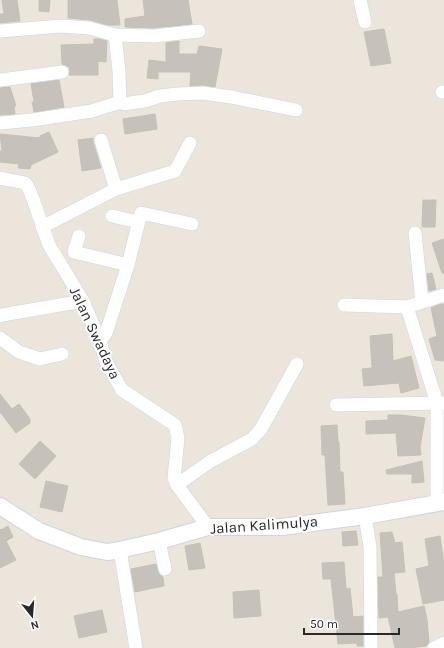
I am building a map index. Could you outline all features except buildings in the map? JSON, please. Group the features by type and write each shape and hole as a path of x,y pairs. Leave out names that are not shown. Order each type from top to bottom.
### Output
{"street":[{"path":"360,0 365,22"},
{"path":"0,31 61,26 89,28 116,35 154,36 199,31"},
{"path":"116,35 120,102"},
{"path":"0,80 62,72"},
{"path":"0,123 92,111 120,102 125,104 166,95 178,94 203,93 296,110"},
{"path":"101,140 116,189"},
{"path":"42,227 116,189 175,171 190,143"},
{"name":"Jalan Swadaya","path":"0,178 25,183 28,187 49,245 83,301 100,341 106,362 122,390 175,425 178,438 174,478 177,485"},
{"path":"100,341 106,333 128,266 141,213 192,224"},
{"path":"112,216 138,222"},
{"path":"415,233 422,302"},
{"path":"78,236 74,252 128,266"},
{"path":"344,305 407,307 444,295"},
{"path":"0,316 83,301"},
{"path":"407,307 440,403 441,502"},
{"path":"0,338 19,352 40,358 62,354"},
{"path":"208,528 177,485 211,461 252,439 261,429 297,364"},
{"path":"336,405 440,403"},
{"name":"Jalan Kalimulya","path":"0,506 39,531 81,547 114,551 208,528 282,527 365,516 441,502"},
{"path":"365,516 370,547 371,648"},
{"path":"159,541 165,569"},
{"path":"114,551 136,648"},
{"path":"434,648 444,643"}]}
